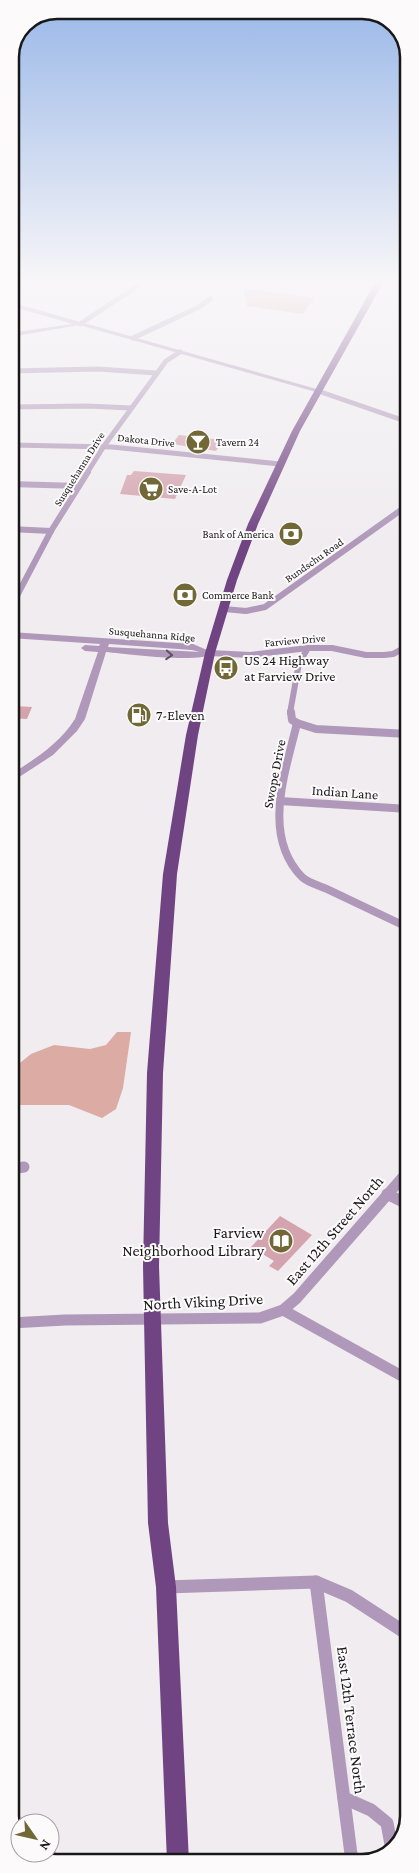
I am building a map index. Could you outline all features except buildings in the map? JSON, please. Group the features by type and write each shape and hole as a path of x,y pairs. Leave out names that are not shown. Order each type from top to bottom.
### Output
{"highway":[{"path":"178,1854 166,1587 158,1523 151,1249 155,1073 170,874 188,754 210,653 232,580 253,524 280,464 331,368"}],"street":[{"name":"Susquehanna Drive","path":"19,592 51,531 104,446 160,368"},
{"path":"238,368 318,391 400,419"},
{"path":"19,371 90,369 156,373"},
{"path":"19,407 87,406 131,408"},
{"name":"Dakota Drive","path":"19,445 104,446 280,464"},
{"path":"19,484 79,486"},
{"name":"Bundschu Road","path":"224,609 246,611 265,607 400,511"},
{"path":"19,529 51,531"},
{"name":"Susquehanna Ridge","path":"19,636 145,648 192,656 210,653"},
{"name":"Susquehanna Ridge","path":"19,643 104,645"},
{"path":"19,774 54,750 74,730 80,719 104,645"},
{"name":"Farview Drive","path":"210,653 250,656 308,648 332,648 366,655 384,655 393,654 400,650"},
{"name":"Swope Drive","path":"308,648 299,663 290,716 297,723 280,800 278,820 281,842 290,866 303,878 400,924"},
{"path":"297,723 316,729 400,734"},
{"name":"Indian Lane","path":"280,800 400,808"},
{"path":"19,1168 24,1167"},
{"name":"East 12th Street North","path":"283,1310 297,1298 400,1180"},
{"path":"387,1194 400,1200"},
{"name":"North Viking Drive","path":"19,1323 65,1320 260,1318 283,1310 400,1375"},
{"path":"166,1587 316,1582 350,1596 400,1629"},
{"name":"East 12th Terrace North","path":"316,1582 351,1854"},
{"path":"344,1798 370,1810 387,1823 390,1841"}],"shaded area":[{"path":"117,1032 131,1032 123,1088 116,1109 102,1118 69,1105 19,1105 19,1064 31,1054 54,1045 90,1049 106,1045"}],"place":[{"name":"Tavern 24","path":"198,442"},
{"name":"Save-A-Lot","path":"151,489"},
{"name":"Bank of America","path":"291,534"},
{"name":"Commerce Bank","path":"185,595"},
{"name":"US 24 Highway at Farview Drive","path":"226,668"},
{"name":"7-Eleven","path":"139,715"},
{"name":"Farview Neighborhood Library","path":"281,1241"}]}
